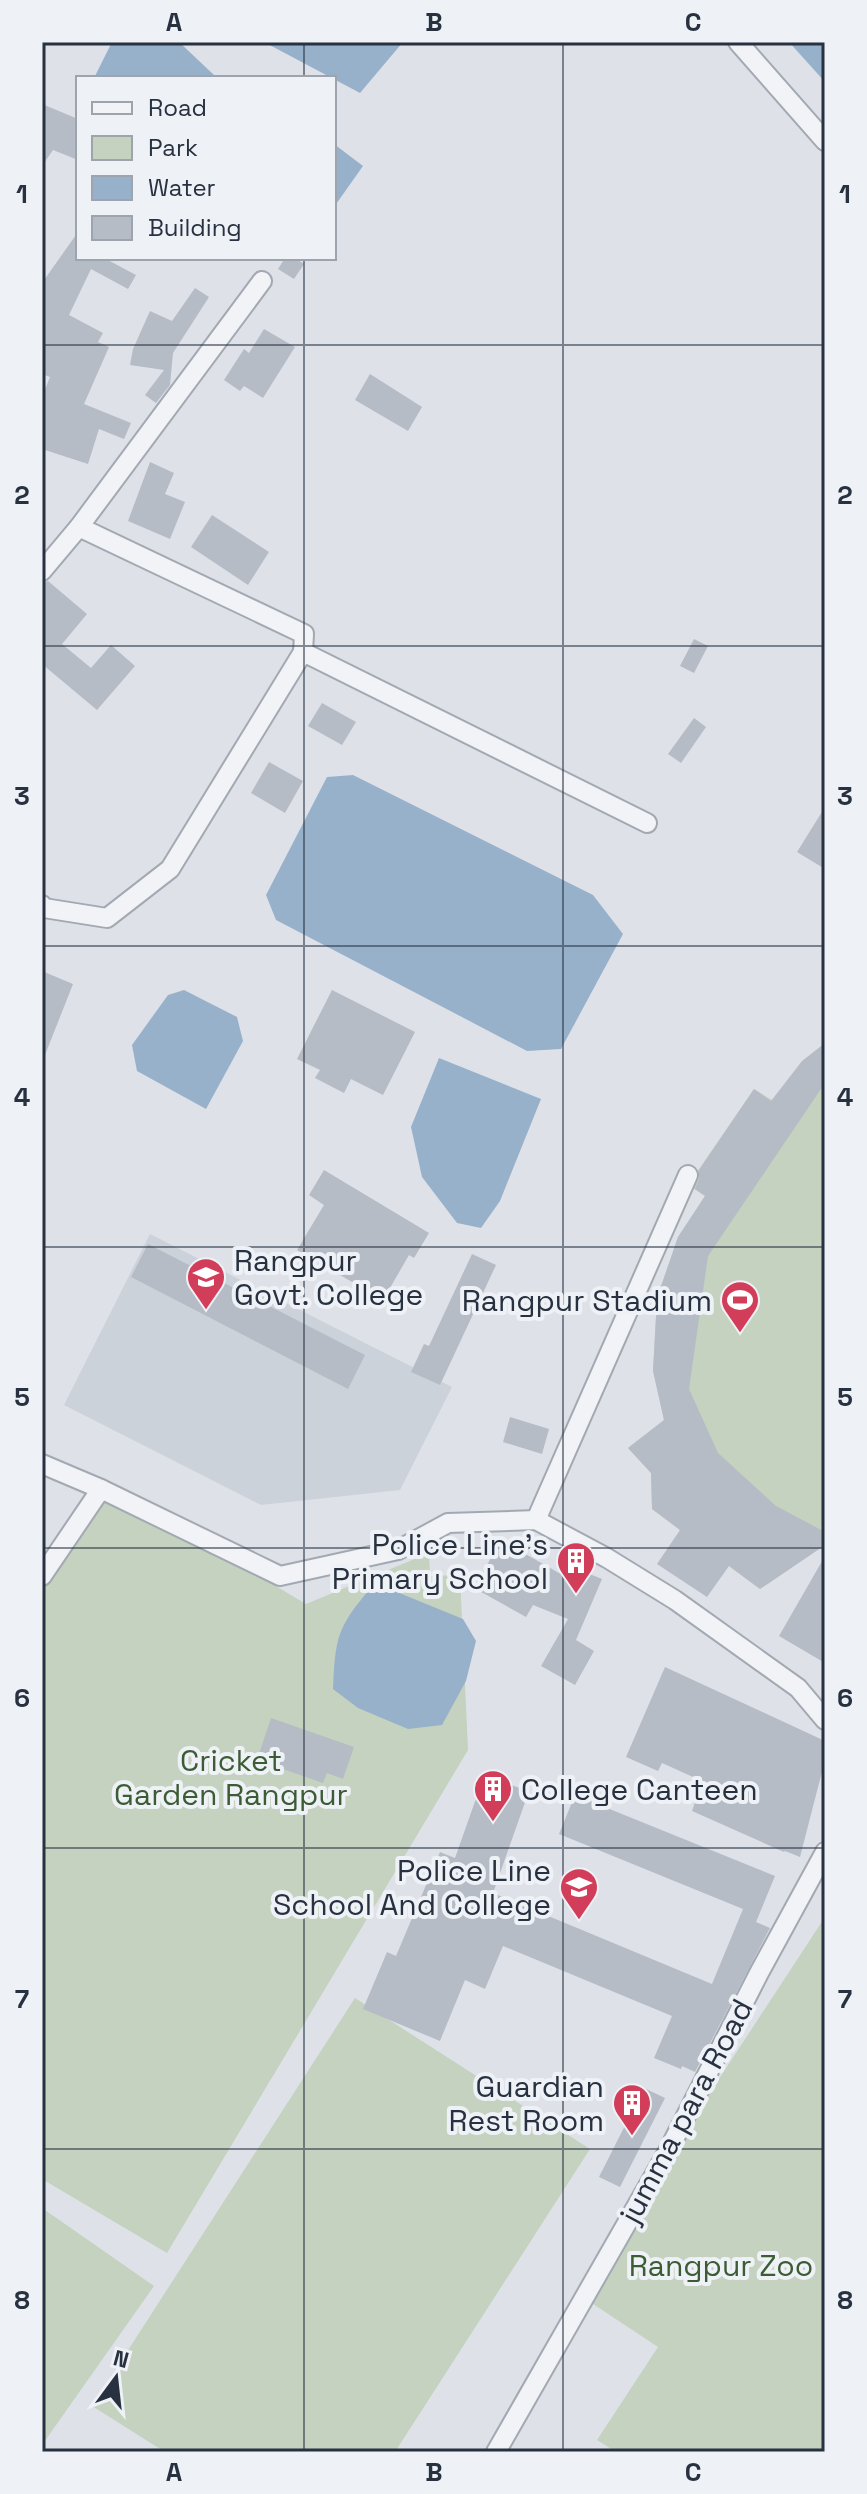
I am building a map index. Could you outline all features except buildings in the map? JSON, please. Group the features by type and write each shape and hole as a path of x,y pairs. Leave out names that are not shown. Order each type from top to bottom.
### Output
{"street":[{"path":"738,42 825,141"},
{"path":"42,571 79,527 262,281"},
{"path":"42,905 44,908 107,918 170,869 303,652 304,634 79,527"},
{"path":"303,652 647,823"},
{"path":"536,1520 688,1175"},
{"path":"42,1464 101,1489 280,1576 398,1550 448,1523 536,1520 607,1558 675,1600 798,1688 825,1720"},
{"path":"42,1576 101,1489"},
{"name":"jumma para Road","path":"496,2452 667,2153 825,1852"}],"shaded area":[{"name":"Rangpur Govt. College","path":"150,1234 452,1387 400,1490 261,1505 64,1405"}],"green space":[{"name":"Rangpur Stadium","path":"825,1043 825,1545 760,1589 652,1509 651,1473 628,1448 664,1420 653,1371 657,1298 678,1237 705,1196 688,1185 754,1089 772,1100"},
{"name":"Cricket Garden Rangpur","path":"94,1478 306,1604 429,1553 430,1576 460,1575 468,1750 167,2253 42,2179 42,1565"},
{"name":"Rangpur Zoo","path":"825,1917 825,2452 616,2452 597,2440 658,2347 578,2294"},
{"path":"355,1998 590,2149 395,2452 165,2452 92,2406"},
{"path":"42,2208 154,2286 42,2445"}],"water":[{"path":"112,42 179,42 214,75 214,76 95,76"},
{"path":"264,42 403,42 360,93 336,80 336,76 328,76"},
{"path":"789,42 825,42 825,82"},
{"path":"336,146 363,166 336,204"},
{"path":"353,775 593,895 623,934 561,1049 527,1051 276,920 266,895 327,777"},
{"path":"184,990 237,1017 243,1041 206,1109 137,1071 132,1045 168,995"},
{"path":"439,1058 541,1099 500,1201 481,1228 457,1223 422,1177 411,1127"},
{"path":"370,1589 392,1590 463,1619 476,1641 466,1681 442,1725 408,1729 358,1708 333,1689 340,1634"}],"place":[{"name":"Rangpur Govt. College","path":"206,1311"},
{"name":"Rangpur Stadium","path":"740,1334"},
{"name":"Police Line's Primary School","path":"576,1595"},
{"name":"College Canteen","path":"493,1823"},
{"name":"Police Line School And College","path":"579,1921"},
{"name":"Guardian Rest Room","path":"632,2137"}]}
